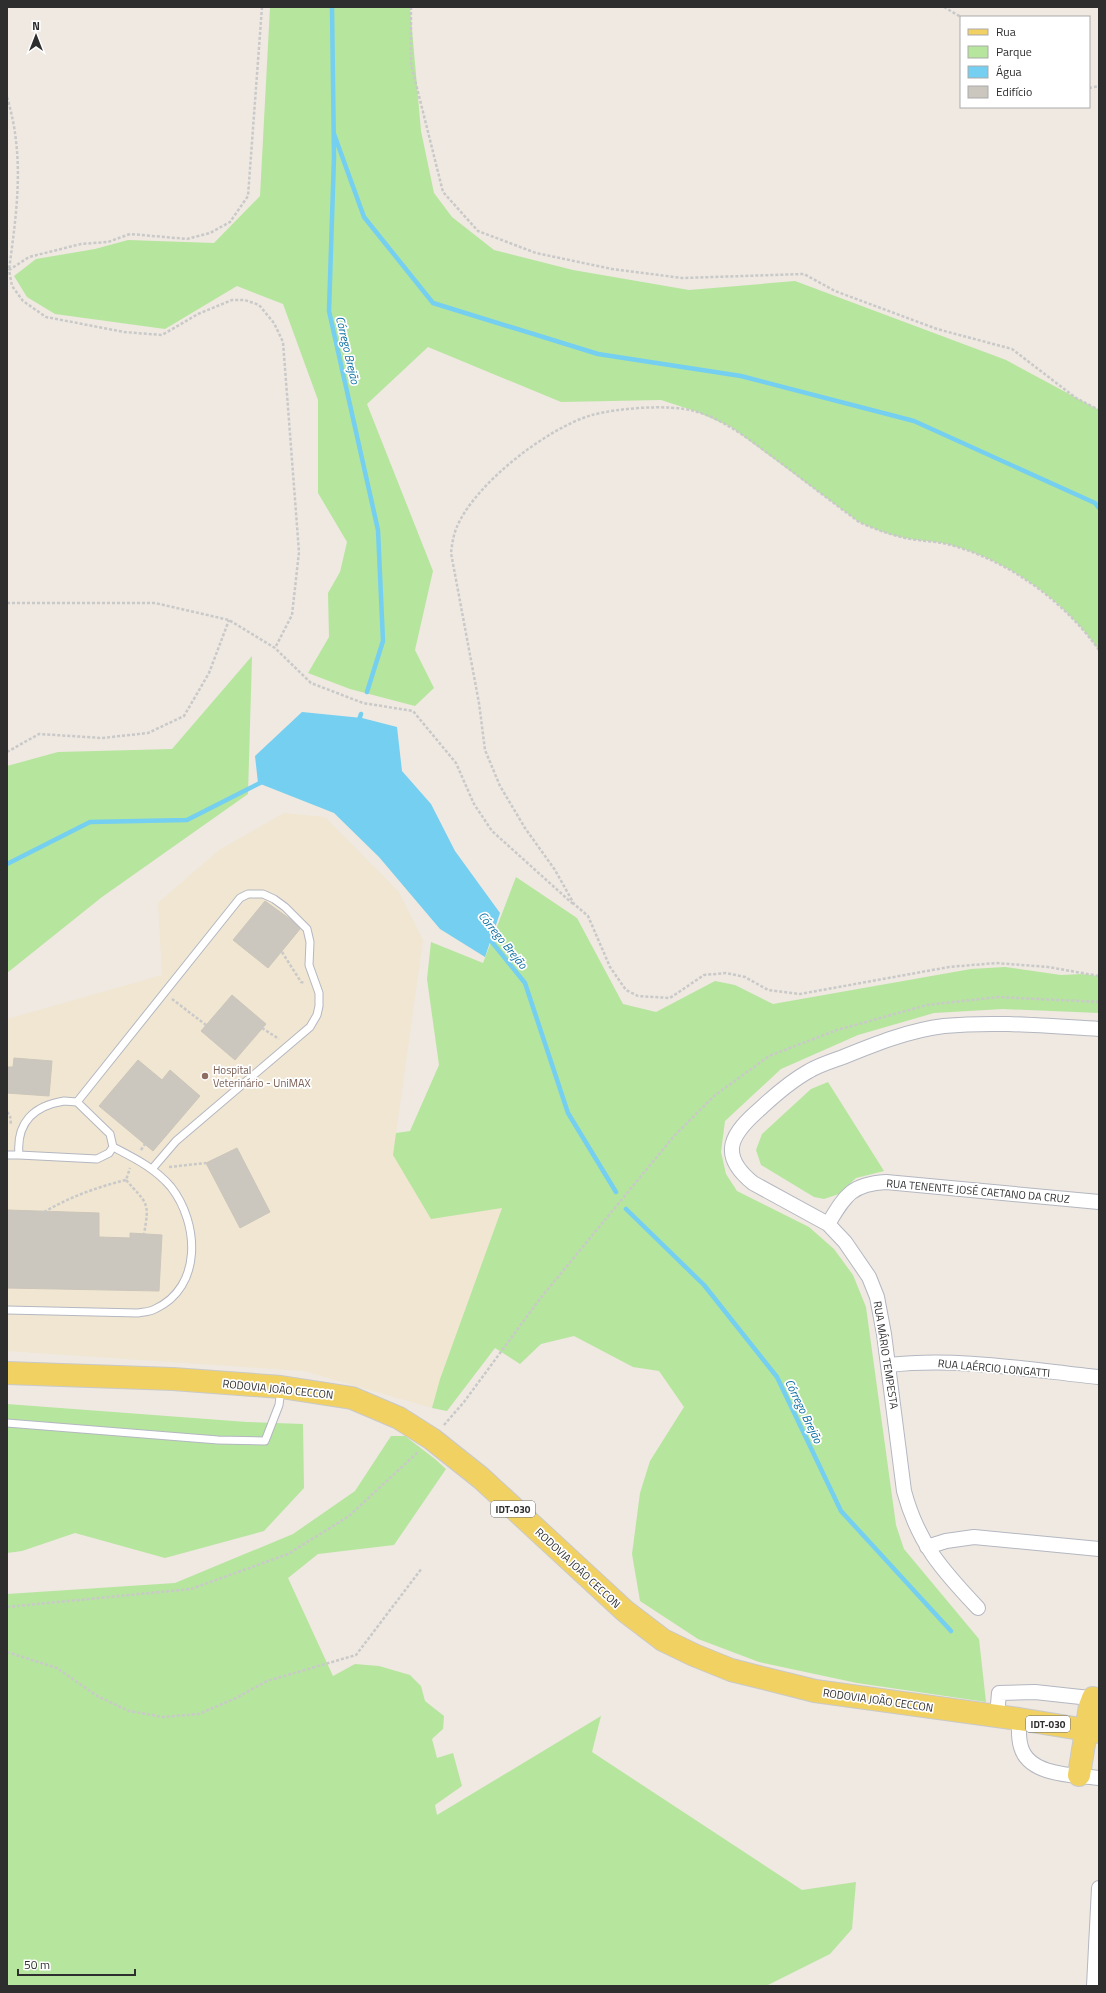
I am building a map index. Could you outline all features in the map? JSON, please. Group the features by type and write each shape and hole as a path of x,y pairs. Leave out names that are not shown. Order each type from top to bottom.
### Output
{"main road":[{"name":"RODOVIA JOÃO CECCON","path":"7,1373 173,1379 281,1387 352,1398 399,1418 432,1439 475,1474 624,1611 663,1640 694,1655 731,1670 814,1691 1019,1719 1086,1730"},
{"path":"1089,1777 1086,1730 1091,1698"}],"street":[{"name":"RUA MÁRIO TEMPESTA","path":"978,1608 952,1581 927,1548 911,1515 904,1491 888,1365 877,1297 869,1277 845,1242 828,1224 753,1183 744,1176 733,1159 732,1145 735,1134 744,1122 790,1082 811,1070 874,1045 913,1033 943,1026 1011,1023 1099,1029"},
{"name":"RUA TENENTE JOSÉ CAETANO DA CRUZ","path":"828,1224 846,1196 860,1186 871,1183 886,1182 1099,1202"},
{"name":"RUA LAÉRCIO LONGATTI","path":"888,1365 926,1362 953,1363 1099,1377"},
{"path":"927,1548 946,1541 974,1537 1099,1549"},
{"path":"997,1716 999,1693 1035,1692 1091,1698"},
{"path":"1019,1719 1020,1746 1028,1760 1041,1770 1089,1777"},
{"path":"1094,1986 1099,1888"}],"lane":[{"path":"78,1102 240,898 255,892 274,899 307,929 310,942 309,965 317,986 319,1006 314,1021 289,1045 176,1141 152,1169"},
{"path":"7,1155 97,1159 109,1153 113,1147 110,1134 78,1102 55,1102 43,1106 34,1112 20,1132 18,1143 19,1155"},
{"path":"7,1310 138,1313 154,1310 168,1302 180,1289 188,1275 192,1248 191,1229 180,1200 170,1186 152,1169 113,1147"},
{"path":"7,1422 218,1440 265,1441 279,1405 281,1387"}],"path":[{"path":"9,270 29,257 74,246 108,242 130,234 187,239 210,234 230,222 248,196 262,7"},
{"path":"412,7 411,64 443,192 478,231 536,253 612,269 682,278 804,274 835,291 937,329 1012,349 1076,398 1099,410"},
{"path":"944,7 960,16"},
{"path":"7,97 13,115 18,150 16,216 9,270 12,286 23,301 46,317 124,332 162,335 212,308 232,300 245,300 259,305 274,322 283,342 299,552 292,615 275,648"},
{"path":"574,904 555,870 525,828 500,786 485,750 479,703 451,553 456,529 474,500 521,454 555,430 592,415 634,409 662,408 695,410 731,427 859,522 882,532 906,538 946,544 987,557 1043,591 1084,628 1099,650"},
{"path":"7,603 155,603 229,620 275,648 311,683 363,703 413,712 456,763 474,804 492,831 588,916 610,967 626,990 638,996 670,998 704,975 726,973 745,977 768,990 800,994 949,967 996,963 1048,967 1099,976"},
{"path":"7,752 39,734 102,738 141,734 148,733 184,716 209,673 229,620"},
{"path":"282,952 301,982 317,986"},
{"path":"165,993 206,1025"},
{"path":"262,1028 289,1045"},
{"path":"7,1112 11,1120 10,1127"},
{"path":"126,1180 134,1158 144,1144"},
{"path":"152,1169 206,1164"},
{"path":"44,1212 63,1201 98,1186 126,1180"},
{"path":"126,1180 146,1202 147,1214 144,1234"},
{"path":"7,1607 191,1589 288,1554 349,1516 432,1439"},
{"path":"7,1652 57,1668 97,1696 129,1711 164,1717 199,1714 236,1698 267,1681 356,1655 422,1568"}],"shaded area":[{"name":"Hospital Veterinário - UniMAX","path":"284,813 325,817 399,892 423,940 393,1155 502,1208 440,1379 432,1408 304,1371 7,1351 7,1019 162,975 158,903 219,850"}],"green space":[{"path":"270,7 410,7 421,131 434,193 452,217 494,250 573,270 689,290 795,281 1006,360 1099,410 1099,650 1085,631 1069,614 1051,598 1012,571 970,551 947,544 893,535 859,522 731,427 695,411 661,400 561,402 428,347 367,404 433,571 415,650 434,688 415,706 350,689 308,673 329,637 328,593 340,572 347,542 318,493 318,400 283,304 237,286 165,329 55,314 27,297 14,276 36,259 95,249 128,240 214,243 260,196"},
{"path":"252,656 248,794 102,897 7,973 7,766 58,752 172,749"},
{"path":"516,877 577,918 623,1004 656,1012 715,981 735,985 773,1004 971,969 1005,967 1061,975 1082,974 1099,976 1099,1013 1003,1009 934,1013 858,1035 781,1069 725,1121 721,1152 726,1174 737,1191 809,1227 834,1249 853,1275 866,1307 896,1525 904,1549 979,1639 986,1702 857,1683 759,1662 698,1639 640,1601 632,1554 640,1493 650,1461 684,1407 659,1371 633,1367 574,1336 541,1344 520,1364 495,1348 447,1411 432,1408 440,1379 502,1208 431,1219 393,1155 396,1133 410,1131 439,1065 427,979 431,942 483,963"},
{"path":"828,1082 884,1171 856,1178 839,1194 824,1199 814,1197 761,1165 756,1150 762,1134 811,1089"},
{"path":"7,1404 247,1422 303,1424 304,1488 264,1531 165,1558 75,1533 22,1551 7,1553"},
{"path":"391,1436 405,1436 446,1469 394,1545 318,1554 288,1578 333,1676 355,1664 379,1666 410,1675 421,1686 425,1701 444,1716 443,1729 432,1739 437,1758 453,1753 462,1786 435,1805 437,1815 601,1716 592,1752 802,1890 856,1882 852,1929 830,1954 766,1986 7,1986 7,1594 175,1583 293,1534 355,1491"}],"water":[{"path":"302,712 362,718 397,727 402,771 431,804 455,851 500,913 485,957 440,929 379,857 334,813 258,783 255,756"}],"building":[{"path":"265,901 290,919 300,929 268,968 233,940"},
{"path":"232,995 266,1024 235,1060 201,1031"},
{"path":"14,1058 52,1061 49,1096 7,1093 7,1067 13,1067"},
{"path":"138,1060 162,1080 170,1070 200,1096 153,1151 99,1106"},
{"path":"237,1148 270,1212 240,1228 206,1163"},
{"path":"7,1210 99,1213 99,1237 130,1238 130,1233 162,1235 159,1291 7,1288"}],"waterway":[{"name":"Córrego Brejão","path":"332,7 334,157 329,311 378,530 383,641 367,692"},
{"path":"334,134 364,217 433,303 598,354 741,376 914,421 1095,503 1099,508"},
{"name":"Córrego Brejão","path":"358,723 361,714"},
{"path":"7,864 90,822 187,820 264,781"},
{"name":"Córrego Brejão","path":"487,936 525,983 568,1113 616,1192"},
{"name":"Córrego Brejão","path":"626,1209 704,1285 777,1377 841,1511 951,1631"}],"place":[{"name":"Hospital Veterinário - UniMAX","path":"205,1076"}]}
